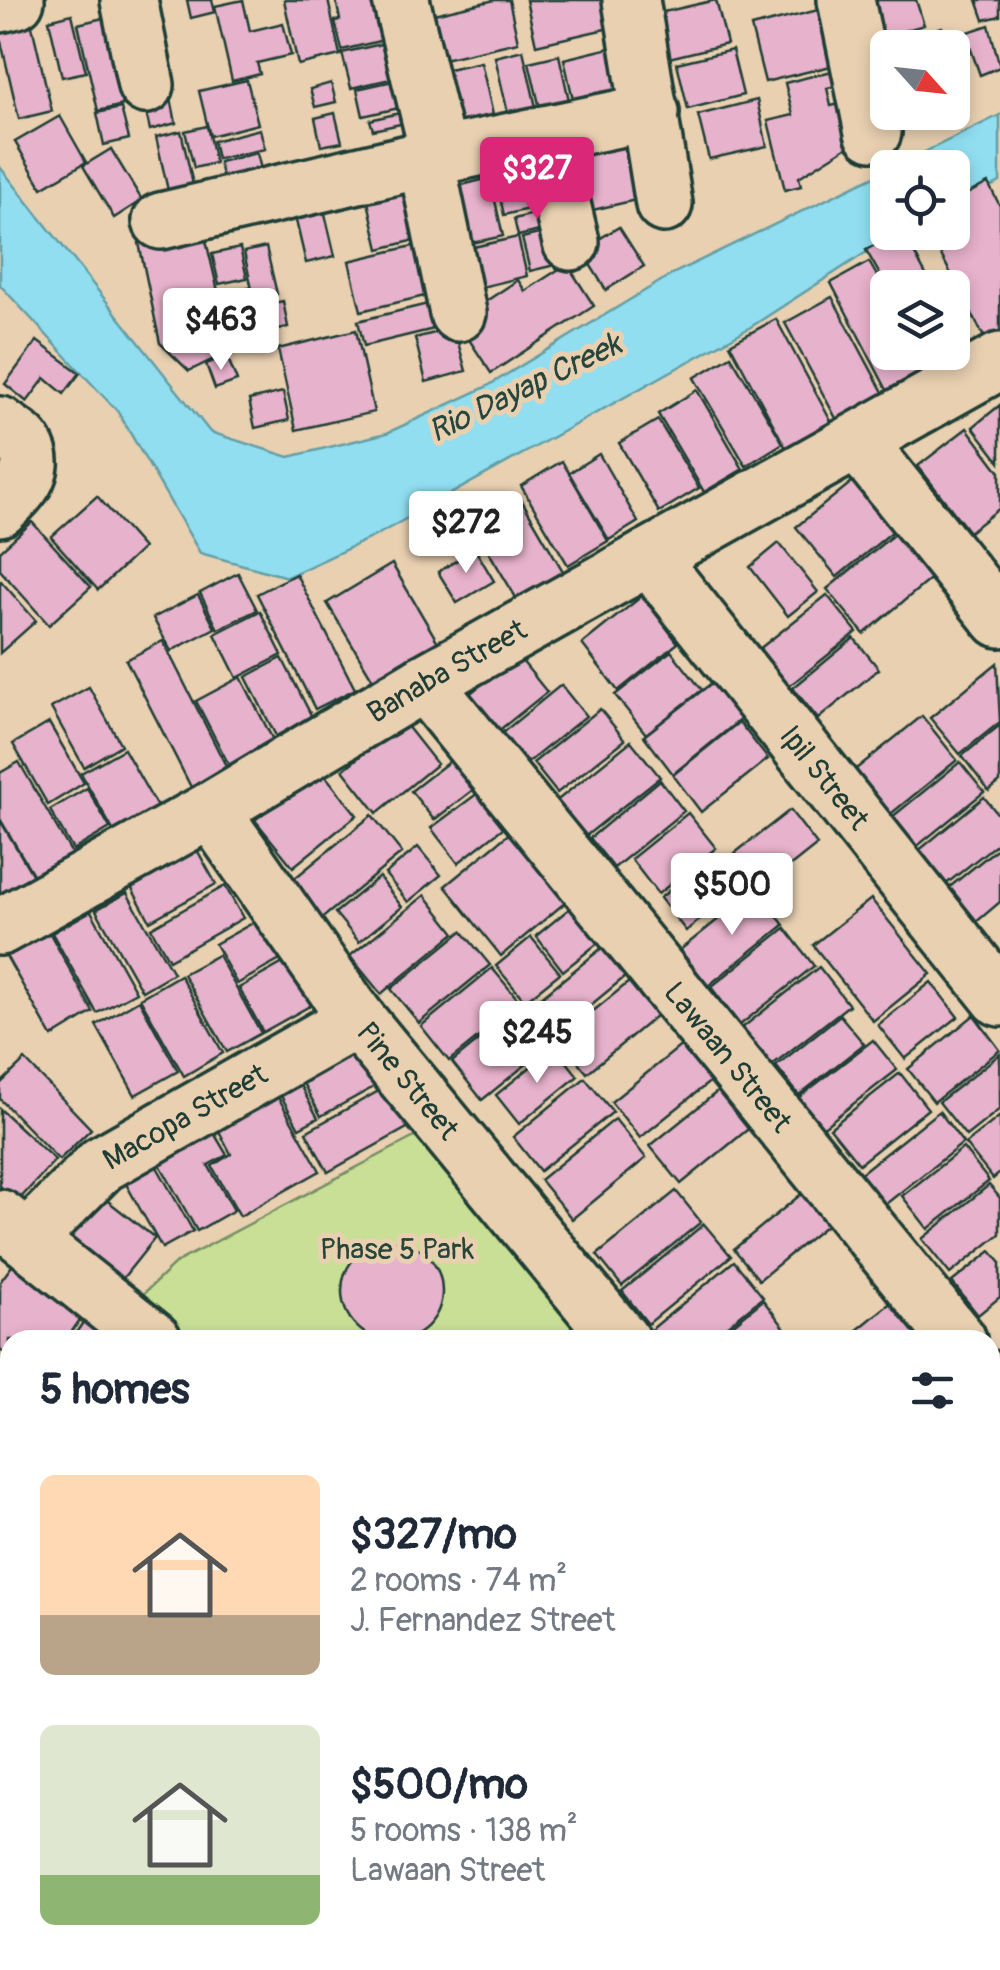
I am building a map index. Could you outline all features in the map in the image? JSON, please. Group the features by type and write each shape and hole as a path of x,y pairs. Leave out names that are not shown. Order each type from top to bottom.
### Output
{"street":[{"path":"0,4 16,0"},
{"path":"129,0 146,85"},
{"path":"401,0 433,158 458,313"},
{"path":"631,0 664,204"},
{"path":"846,0 873,132"},
{"path":"162,221 650,112"},
{"path":"545,134 571,242"},
{"name":"Banaba Street","path":"0,927 211,810 649,556 1000,361"},
{"path":"0,426 25,446 28,459 28,475 21,490 0,508"},
{"path":"858,442 1000,619"},
{"name":"Ipil Street","path":"649,556 1000,998"},
{"name":"Lawaan Street","path":"424,684 950,1330"},
{"name":"Pine Street","path":"211,810 358,1019 613,1330"},
{"name":"Macopa Street","path":"14,1228 102,1164 358,1019"},
{"path":"14,1228 141,1330"}],"green space":[{"name":"Phase 5 Park","path":"420,1134 576,1330 155,1330 128,1308 177,1262"}],"water":[{"path":"1000,115 1000,182 970,197 970,150 929,150"},
{"name":"Rio Dayap Creek","path":"0,167 210,432 289,457 387,433 486,387 674,273 870,178 870,250 749,328 375,536 287,577 200,553 118,412 0,285"}],"building":[{"path":"187,0 212,0 215,12 191,18"},
{"path":"243,0 250,31 283,23 291,55 257,63 260,74 232,81 215,6"},
{"path":"284,0 328,0 340,55 298,65"},
{"path":"336,0 383,0 392,38 342,50 335,21 340,20"},
{"path":"509,0 518,42 435,61 425,16"},
{"path":"526,0 607,0 614,27 536,45"},
{"path":"716,0 727,44 669,58 659,13"},
{"path":"871,0 916,0 924,25 907,30 881,30"},
{"path":"977,0 1000,0 1000,16 984,20"},
{"path":"28,9 52,111 19,119 0,37 0,15"},
{"path":"818,10 831,66 765,82 751,27"},
{"path":"72,14 86,72 62,77 49,20"},
{"path":"120,14 140,101 98,111 78,24"},
{"path":"989,25 1000,67 980,75 970,47 970,31"},
{"path":"390,42 399,77 351,88 342,53"},
{"path":"618,46 630,100 576,113 564,59"},
{"path":"523,50 540,125 512,131 495,57"},
{"path":"732,50 743,95 688,109 677,63"},
{"path":"559,55 572,114 543,121 529,62"},
{"path":"481,62 496,128 448,133 434,72"},
{"path":"832,71 836,86 827,88 831,106 862,99 869,133 799,177 801,186 785,190 768,121 793,115 785,83"},
{"path":"402,79 408,106 363,116 357,89"},
{"path":"247,80 258,124 210,136 199,91"},
{"path":"331,83 336,102 315,107 310,89"},
{"path":"169,88 176,123 150,130 142,95"},
{"path":"757,100 767,146 709,159 698,115"},
{"path":"121,108 129,139 104,145 97,113"},
{"path":"412,110 414,121 373,130 370,120"},
{"path":"335,113 342,142 321,146 315,118"},
{"path":"60,116 86,162 42,188 15,142"},
{"path":"207,126 215,163 194,168 185,131"},
{"path":"260,129 265,149 217,159 213,141"},
{"path":"181,131 194,189 169,195 156,137"},
{"path":"631,141 644,198 593,210 579,153"},
{"path":"111,149 142,200 114,218 83,166"},
{"path":"257,153 264,182 225,191 219,162"},
{"path":"542,157 552,203 504,215 498,189 514,185 510,165"},
{"path":"490,178 503,236 459,246 446,189"},
{"path":"988,183 1000,206 1000,331 985,339 970,310 970,270 949,270 938,250 970,250 970,192"},
{"path":"418,190 428,237 379,249 368,202"},
{"path":"322,201 335,256 306,263 293,208"},
{"path":"556,208 561,226 518,236 514,219"},
{"path":"619,227 644,266 606,290 581,250"},
{"path":"203,228 232,350 189,371 160,343 139,243"},
{"path":"547,232 555,265 530,271 522,238"},
{"path":"518,237 527,276 465,291 456,251"},
{"path":"434,241 446,291 361,311 349,261"},
{"path":"266,247 277,294 254,299 244,252"},
{"path":"240,248 247,278 219,284 212,254"},
{"path":"866,250 913,250 923,270 877,270"},
{"path":"869,262 874,270 870,270 870,358 831,283"},
{"path":"567,264 594,306 491,373 464,332 465,315 518,280 525,291"},
{"path":"249,288 261,342 240,347 234,321 240,319 234,292"},
{"path":"832,297 885,396 838,422 785,323"},
{"path":"283,301 288,327 260,333 258,320 264,318 261,306"},
{"path":"436,302 442,327 364,346 358,321"},
{"path":"776,319 833,425 787,450 730,344"},
{"path":"454,328 466,371 426,382 415,338"},
{"path":"356,330 374,412 296,430 278,349"},
{"path":"37,341 80,373 64,394 45,378 27,402 5,384"},
{"path":"227,356 237,381 215,389 206,364"},
{"path":"731,356 783,443 746,466 694,378"},
{"path":"877,370 923,370 887,390"},
{"path":"697,390 743,469 704,492 658,414"},
{"path":"283,392 289,420 255,428 249,400"},
{"path":"1000,405 1000,462 973,427"},
{"path":"658,420 699,488 659,512 619,443"},
{"path":"967,428 1000,472 1000,508 969,532 918,466"},
{"path":"599,454 638,522 609,540 569,473"},
{"path":"562,461 608,541 568,565 521,486"},
{"path":"858,477 898,527 837,577 796,527"},
{"path":"97,496 143,548 98,590 51,537"},
{"path":"522,501 567,578 521,606 475,529"},
{"path":"32,522 91,587 49,625 0,570 0,551"},
{"path":"904,526 940,571 864,634 827,589"},
{"path":"779,543 818,592 788,616 750,567"},
{"path":"475,549 494,581 457,603 438,572"},
{"path":"392,564 439,644 375,683 327,603"},
{"path":"238,573 257,610 218,629 200,593"},
{"path":"296,574 355,689 315,709 257,594"},
{"path":"0,582 36,621 0,653"},
{"path":"198,595 215,628 171,651 153,618"},
{"path":"827,595 857,632 788,687 758,650"},
{"path":"642,596 678,643 618,691 582,644"},
{"path":"260,611 282,655 237,678 215,634"},
{"path":"854,638 879,669 818,719 793,688"},
{"path":"163,641 228,770 192,789 126,660"},
{"path":"671,651 702,690 646,734 615,695"},
{"path":"518,656 547,692 497,732 468,695"},
{"path":"282,658 312,717 276,736 246,677"},
{"path":"997,663 1000,722 960,754 930,718"},
{"path":"241,677 274,742 229,765 196,701"},
{"path":"713,682 741,719 673,774 644,736"},
{"path":"561,685 586,716 521,768 497,737"},
{"path":"89,687 121,745 84,767 51,708"},
{"path":"600,709 625,740 557,793 533,763"},
{"path":"922,716 957,760 887,817 851,773"},
{"path":"403,721 437,764 377,813 343,770"},
{"path":"739,722 768,759 701,812 673,775"},
{"path":"49,723 84,783 48,805 13,744"},
{"path":"1000,725 1000,782 989,791 962,756"},
{"path":"631,741 660,777 582,839 554,803"},
{"path":"124,749 157,807 114,832 81,773"},
{"path":"455,757 478,786 434,820 411,791"},
{"path":"19,762 72,854 34,876 0,819 0,773"},
{"path":"960,762 984,792 910,852 886,822"},
{"path":"319,768 357,815 293,867 255,820"},
{"path":"660,780 684,811 614,868 590,838"},
{"path":"87,788 110,828 73,850 50,810"},
{"path":"482,790 508,824 458,863 431,828"},
{"path":"984,797 1000,817 1000,841 945,885 917,852"},
{"path":"790,810 817,845 763,888 735,853"},
{"path":"688,813 716,848 658,894 631,859"},
{"path":"372,815 402,853 320,920 290,882"},
{"path":"0,820 35,879 0,899"},
{"path":"511,832 567,901 501,956 445,886"},
{"path":"191,839 216,884 150,921 125,876"},
{"path":"1000,846 1000,902 974,924 946,890"},
{"path":"418,847 441,875 408,902 385,874"},
{"path":"708,859 734,892 686,931 660,898"},
{"path":"379,877 402,907 359,942 335,913"},
{"path":"225,886 243,918 169,960 151,928"},
{"path":"756,889 784,925 708,986 680,950"},
{"path":"127,893 173,973 142,991 96,910"},
{"path":"425,895 455,933 381,994 350,956"},
{"path":"871,899 931,974 873,1021 813,945"},
{"path":"570,908 598,943 563,971 536,936"},
{"path":"91,911 136,992 97,1013 52,933"},
{"path":"267,915 289,955 237,984 215,944"},
{"path":"785,928 814,966 740,1025 711,987"},
{"path":"48,930 93,1012 52,1037 5,954"},
{"path":"462,931 490,965 419,1023 391,989"},
{"path":"531,937 560,973 525,1001 496,966"},
{"path":"608,943 631,972 553,1036 529,1007"},
{"path":"299,954 324,998 263,1032 239,988"},
{"path":"218,955 261,1033 227,1052 183,974"},
{"path":"819,967 849,1005 771,1066 742,1028"},
{"path":"492,968 521,1003 449,1061 421,1026"},
{"path":"180,975 223,1053 184,1076 140,998"},
{"path":"635,977 662,1011 587,1073 559,1039"},
{"path":"931,982 958,1017 905,1059 878,1025"},
{"path":"139,1000 178,1071 135,1095 96,1025"},
{"path":"521,1006 551,1044 482,1100 452,1062"},
{"path":"840,1015 864,1044 799,1095 776,1066"},
{"path":"974,1015 1000,1050 934,1102 908,1069"},
{"path":"873,1040 897,1070 821,1129 798,1098"},
{"path":"358,1041 381,1083 321,1116 298,1074"},
{"path":"683,1044 712,1080 640,1138 611,1102"},
{"path":"555,1047 578,1076 519,1124 496,1095"},
{"path":"1000,1054 1000,1109 966,1136 939,1102"},
{"path":"25,1060 91,1129 59,1160 0,1099 0,1084"},
{"path":"900,1073 928,1109 859,1164 830,1128"},
{"path":"295,1076 318,1118 299,1128 276,1087"},
{"path":"585,1078 613,1112 540,1171 513,1137"},
{"path":"393,1083 416,1123 328,1172 306,1132"},
{"path":"728,1083 758,1121 681,1184 650,1146"},
{"path":"278,1097 320,1171 240,1216 212,1166 231,1154 219,1131"},
{"path":"0,1109 55,1160 17,1202 0,1186"},
{"path":"939,1111 963,1143 882,1207 857,1176"},
{"path":"1000,1116 1000,1173 993,1179 965,1144"},
{"path":"615,1119 646,1158 572,1219 540,1180"},
{"path":"211,1128 227,1155 208,1165 234,1210 197,1231 157,1159"},
{"path":"963,1148 989,1181 928,1229 902,1196"},
{"path":"152,1158 193,1231 162,1248 121,1175"},
{"path":"989,1185 1000,1198 1000,1234 950,1274 922,1239"},
{"path":"810,1187 836,1217 759,1280 734,1249"},
{"path":"676,1191 701,1222 622,1286 597,1255"},
{"path":"99,1194 155,1238 119,1283 63,1239"},
{"path":"704,1224 731,1256 648,1324 622,1291"},
{"path":"382,1242 402,1242 420,1250 433,1263 441,1281 438,1310 422,1330 362,1330 351,1319 343,1301 343,1281 351,1263 364,1250"},
{"path":"991,1251 1000,1262 1000,1297 978,1315 952,1282"},
{"path":"734,1261 763,1297 722,1330 652,1329"},
{"path":"14,1263 84,1314 73,1330 0,1330 0,1282"},
{"path":"763,1300 786,1330 726,1330"},
{"path":"894,1300 918,1330 857,1330"},
{"path":"84,1321 96,1330 78,1330"}]}
